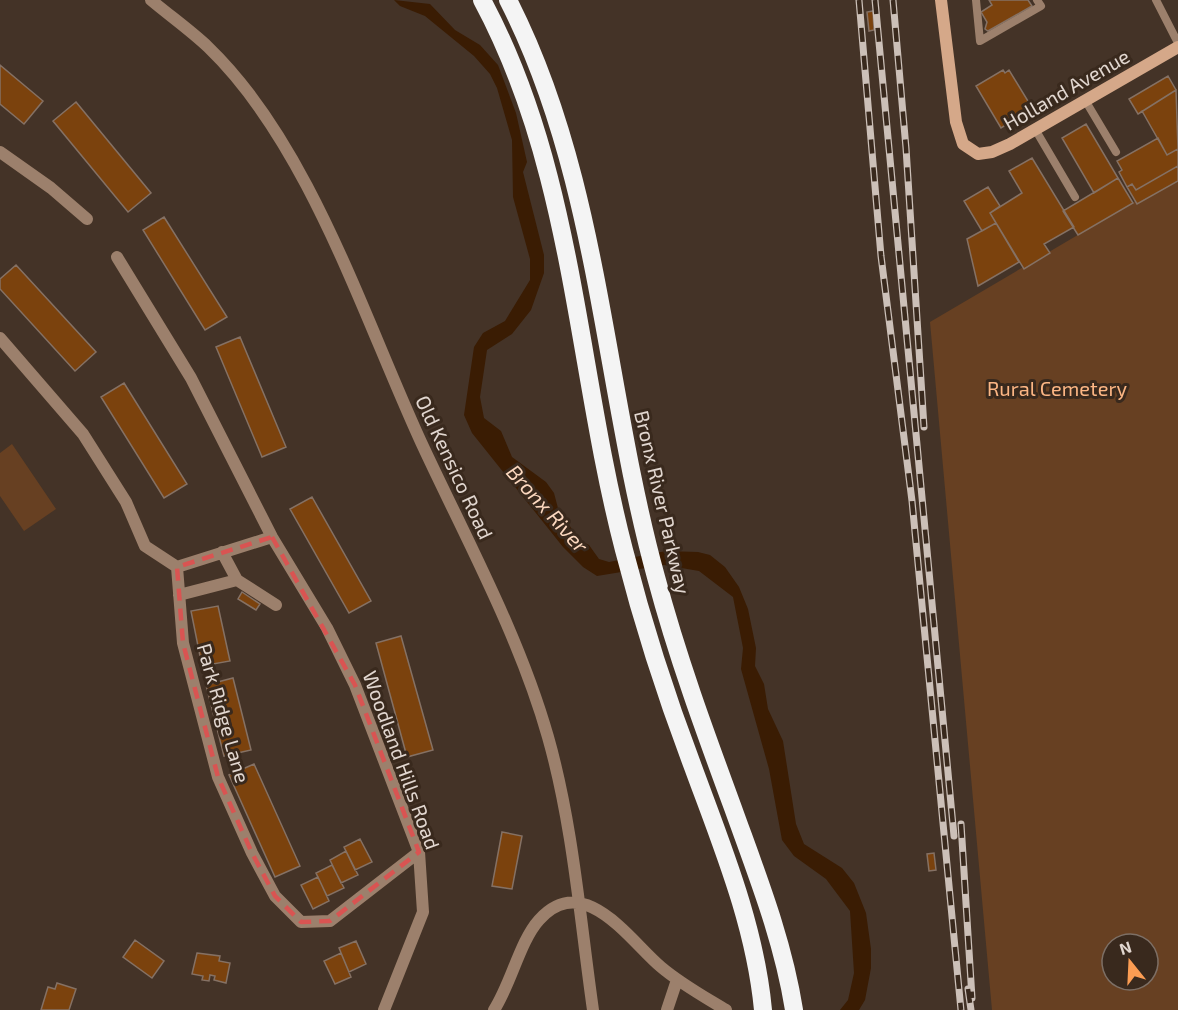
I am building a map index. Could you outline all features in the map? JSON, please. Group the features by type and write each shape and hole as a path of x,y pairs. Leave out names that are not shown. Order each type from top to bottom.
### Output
{"highway":[{"path":"482,0 510,57 529,106 558,208 599,440 624,549 675,719 738,893 752,943 763,1010"},
{"name":"Bronx River Parkway","path":"508,0 543,75 574,176 588,236 628,460 656,580 692,696 778,935 794,1010"}],"street":[{"name":"Old Kensico Road","path":"151,0 208,47 238,81 279,140 317,207 411,420 520,655 539,707 561,786 593,1010"},
{"name":"Holland Avenue","path":"941,0 956,122 960,138 970,151 978,154 992,152 1035,129 1178,45"},
{"path":"0,152 87,219"},
{"name":"Woodland Hills Road","path":"117,257 191,378 272,537 327,628 355,685 419,852 423,912 384,1010"},
{"path":"0,338 83,434 126,502 145,546 177,567 272,537"},
{"path":"222,552 237,580 276,605"},
{"name":"Park Ridge Lane","path":"177,567 183,642 218,777 252,853 275,896 301,922 330,921 419,852"},
{"path":"179,595 237,580"},
{"path":"494,1010 539,920 556,907 578,903 607,916 677,980 726,1010"},
{"path":"667,1010 677,980"}],"lane":[{"path":"976,0 980,41 1041,6 1037,0"},
{"path":"1156,0 1178,45"},
{"path":"1085,100 1116,152"},
{"path":"1035,129 1075,197"}],"highlighted area":[{"path":"272,537 355,685 419,852 330,921 301,922 275,896 252,853 218,777 183,643 177,567"}],"green space":[{"name":"Rural Cemetery","path":"1178,176 1178,1010 992,1010 930,322"},
{"path":"12,444 56,509 24,531 0,496 0,453"}],"water":[{"name":"Bronx River","path":"394,0 430,4 455,30 480,45 498,65 516,113 527,162 523,172 544,255 544,273 531,310 512,334 487,350 480,397 484,418 501,431 512,457 546,482 554,493 559,512 581,541 589,545 599,559 609,562 666,551 698,552 710,555 725,567 739,587 748,609 756,648 755,666 764,684 768,709 783,741 796,824 804,844 842,868 854,883 866,913 871,968 865,1000 859,1010 840,1010 848,1000 854,973 850,911 826,879 794,856 782,840 769,769 741,669 743,648 733,597 699,571 664,565 597,576 583,567 563,547 472,433 464,415 474,347 483,333 505,321 530,280 530,259 513,197 512,140 497,88 490,74 474,56 425,16 400,6"}],"building":[{"path":"989,0 1028,0 1032,6 988,31 985,29 987,22 981,12 992,5"},
{"path":"873,11 874,30 869,31 867,12"},
{"path":"0,65 43,101 24,124 0,104"},
{"path":"1003,70 1005,73 1009,70 1031,106 1023,111 1024,114 1001,128 976,86"},
{"path":"1168,76 1176,90 1138,114 1129,99"},
{"path":"1176,90 1178,149 1167,155 1142,111"},
{"path":"76,102 151,193 128,212 53,121"},
{"path":"1086,124 1118,178 1094,193 1062,138"},
{"path":"1158,138 1167,155 1178,149 1178,166 1136,190 1132,184 1127,187 1119,172 1122,170 1117,161"},
{"path":"1032,158 1074,227 1044,244 1050,253 1024,269 990,213 1022,193 1009,171"},
{"path":"1178,166 1178,181 1137,204 1127,187 1132,184 1136,190"},
{"path":"1118,178 1133,203 1078,235 1063,211"},
{"path":"988,187 1000,206 990,213 996,223 982,231 964,201"},
{"path":"164,217 227,317 205,330 143,230"},
{"path":"996,223 1019,262 978,286 967,239"},
{"path":"16,265 96,352 75,371 0,289 0,279"},
{"path":"240,337 286,447 262,457 216,347"},
{"path":"124,383 187,484 164,498 101,397"},
{"path":"312,497 371,601 349,613 290,509"},
{"path":"242,592 260,604 256,610 238,599"},
{"path":"218,606 230,661 202,666 191,611"},
{"path":"401,636 433,750 407,757 376,643"},
{"path":"233,678 251,750 224,756 206,685"},
{"path":"254,764 300,866 275,877 229,775"},
{"path":"502,832 522,836 512,889 492,886"},
{"path":"360,839 372,862 355,870 344,847"},
{"path":"346,851 358,875 341,883 330,860"},
{"path":"934,853 936,870 929,871 927,854"},
{"path":"332,865 344,888 327,896 316,873"},
{"path":"318,877 329,901 313,909 301,885"},
{"path":"135,940 164,961 152,978 123,957"},
{"path":"356,941 366,964 349,972 339,948"},
{"path":"197,953 220,956 219,961 230,963 226,983 214,980 215,976 210,975 209,981 202,980 203,976 192,974"},
{"path":"341,953 351,977 335,984 324,961"},
{"path":"57,983 76,989 69,1010 41,1010 48,987 55,989"}],"railway":[{"path":"859,0 881,256 912,501 961,1010"},
{"path":"875,0 954,836"},
{"path":"893,0 906,148 924,427"},
{"path":"961,824 972,998"},
{"path":"968,989 971,1010"}]}
